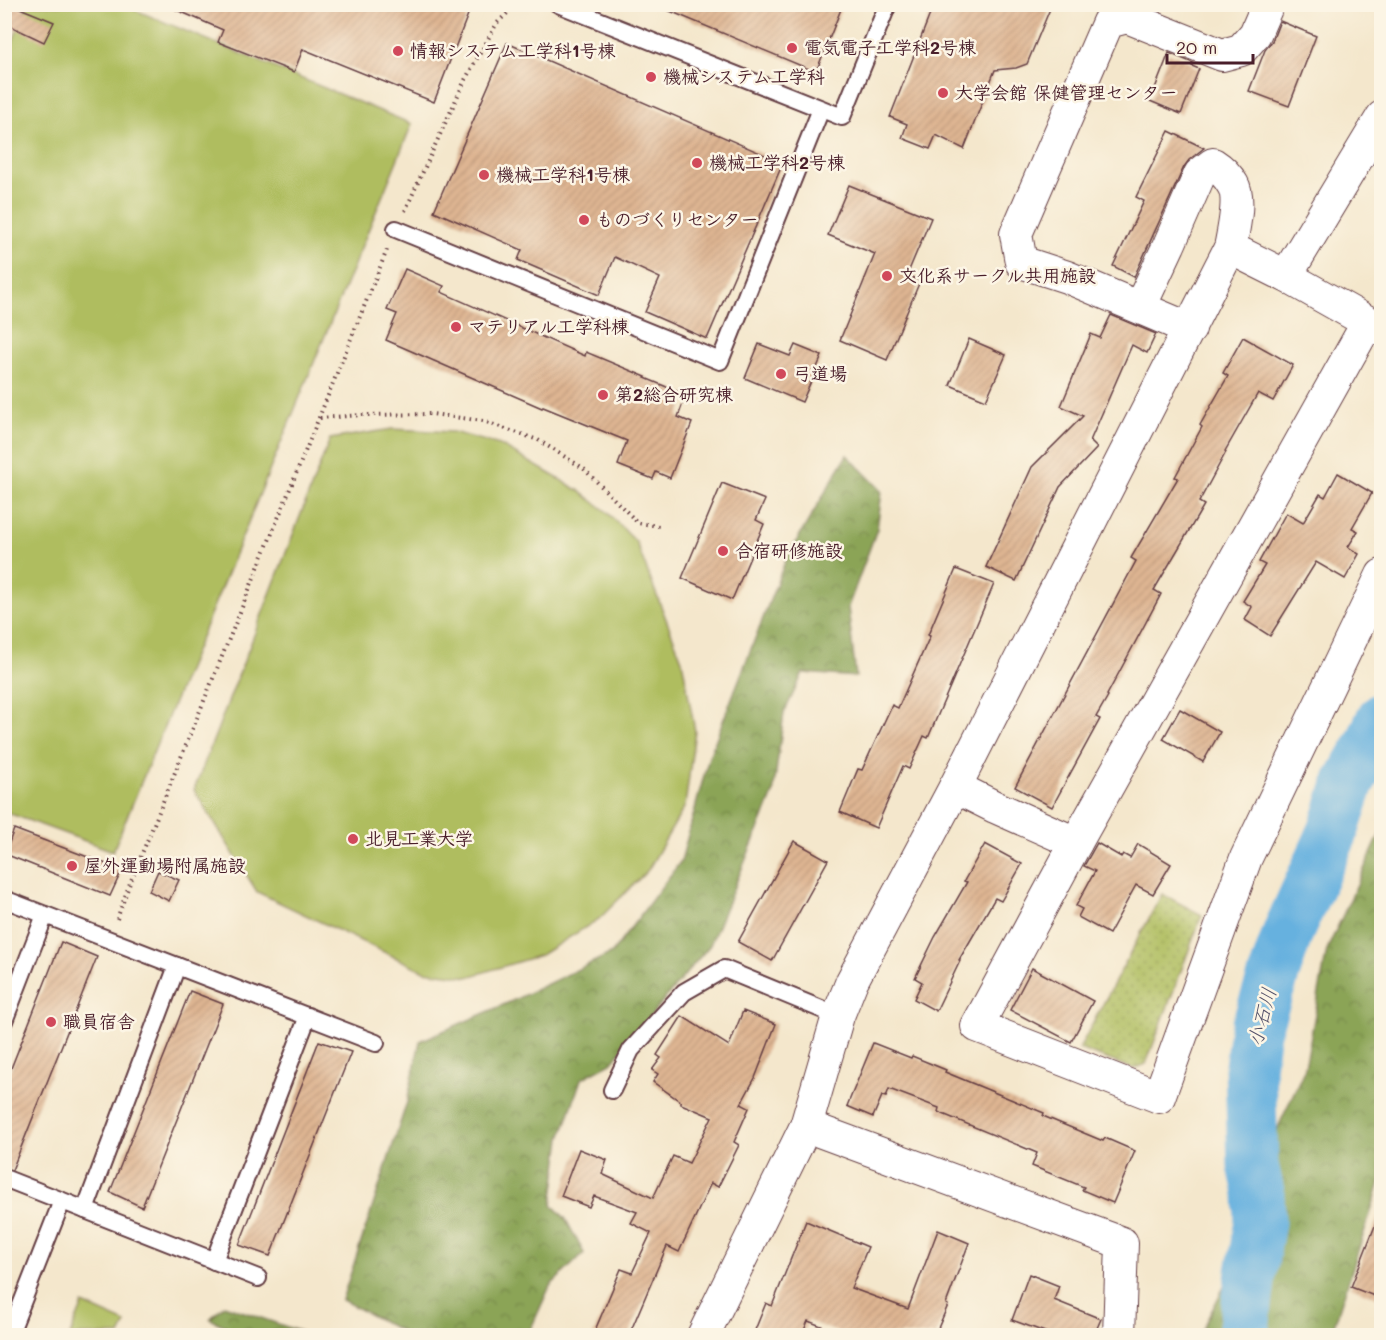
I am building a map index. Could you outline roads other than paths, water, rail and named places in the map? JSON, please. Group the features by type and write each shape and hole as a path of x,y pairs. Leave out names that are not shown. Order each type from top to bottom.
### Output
{"street":[{"path":"1190,329 1067,277 1021,262 1016,234 1108,22 1127,16 1222,55 1241,50 1255,34 1268,4"},
{"path":"1286,276 1382,117"},
{"path":"711,1333 806,1125 838,1016 852,981 974,797 1190,329 1230,248 1236,213 1234,187 1221,170 1213,164 1200,174 1140,307"},
{"path":"1230,248 1286,276 1375,326 1077,843 977,1026 1159,1097 1246,858 1382,575"},
{"path":"974,797 1077,843"},
{"path":"806,1125 1122,1243 1119,1335"}],"lane":[{"path":"558,4 842,117 888,4"},
{"path":"396,229 720,361 821,109"},
{"path":"4,899 375,1042"},
{"path":"4,1021 45,915"},
{"path":"84,1210 177,966"},
{"path":"612,1090 631,1050 684,992 724,969 838,1016"},
{"path":"214,1261 308,1016"},
{"path":"4,1178 258,1278"},
{"path":"9,1335 62,1201"}],"waterway":[{"name":"小石川","path":"1243,1336 1260,1222 1259,1192 1253,1165 1250,1067 1255,1031 1288,932 1333,832 1349,782 1382,718"}],"place":[{"name":"電気電子工学科2号棟","path":"792,48"},
{"name":"情報システム工学科1号棟","path":"398,51"},
{"name":"機械システム工学科","path":"651,77"},
{"name":"大学会館 保健管理センター","path":"943,93"},
{"name":"機械工学科2号棟","path":"697,163"},
{"name":"機械工学科1号棟","path":"484,175"},
{"name":"ものづくりセンター","path":"584,220"},
{"name":"文化系サークル共用施設","path":"887,276"},
{"name":"マテリアル工学科棟","path":"456,327"},
{"name":"弓道場","path":"781,374"},
{"name":"第2総合研究棟","path":"603,395"},
{"name":"合宿研修施設","path":"723,551"},
{"name":"北見工業大学","path":"353,839"},
{"name":"屋外運動場附属施設","path":"72,866"},
{"name":"職員宿舎","path":"51,1022"}]}
